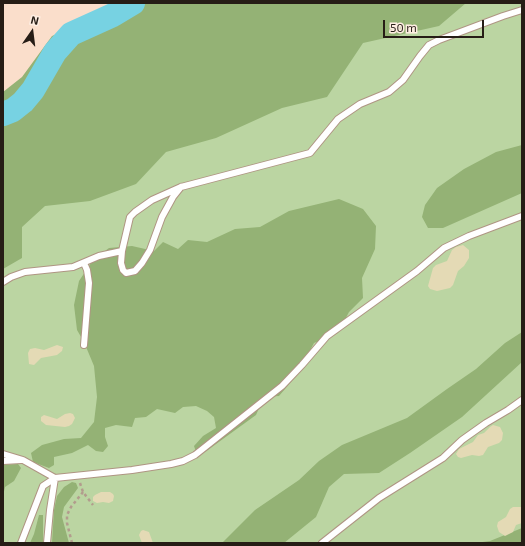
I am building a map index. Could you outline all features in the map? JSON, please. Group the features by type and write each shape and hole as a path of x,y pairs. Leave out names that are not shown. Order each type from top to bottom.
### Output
{"lane":[{"path":"181,187 173,197 162,217 150,250 142,263 134,271 126,272 122,270 120,263 130,217 152,200 181,187 310,153 338,119 360,104 389,92 403,80 429,45 453,34 522,10"},
{"path":"21,543 44,486 55,478 132,470 171,464 183,461 195,455 282,386 326,336 417,271 444,248 469,236 522,216"},
{"path":"3,282 11,277 25,272 73,267 99,256 122,251"},
{"path":"84,263 87,270 89,283 84,344"},
{"path":"322,543 379,498 443,458 474,432 522,400"},
{"path":"3,454 23,460 55,478"},
{"path":"3,461 23,460"},
{"path":"47,543 55,478"}],"path":[{"path":"77,476 83,492 93,505"},
{"path":"72,543 67,523 67,515 71,507 83,492"}],"green space":[{"path":"134,3 466,3 439,26 363,43 327,97 282,108 216,138 166,152 136,184 90,201 45,206 22,227 22,258 3,269 3,92 22,77 52,36"},
{"path":"431,3 522,3 522,543 3,543 3,197"},
{"path":"522,145 522,193 443,228 428,228 422,217 425,205 437,188 464,169 496,152"},
{"path":"339,199 363,209 376,226 375,249 362,278 363,298 349,312 338,333 314,343 296,376 279,396 264,397 256,415 205,452 196,452 194,446 203,436 216,428 214,417 207,411 196,406 183,407 175,413 157,409 146,417 135,418 132,427 116,425 105,428 105,437 108,446 103,452 96,451 88,445 72,453 54,457 54,465 49,468 33,462 31,453 42,445 64,439 81,438 94,422 97,397 94,366 84,342 77,330 74,305 79,281 93,260 109,248 132,246 154,251 163,242 178,249 188,240 207,242 235,229 260,227 289,211"},
{"path":"522,332 522,362 462,417 379,473 344,474 329,487 316,517 284,543 222,543 255,510 299,480 319,461 342,445 407,418 476,369 505,343"},
{"path":"18,464 21,468 14,481 5,487 3,496 3,465"},
{"path":"72,482 76,483 78,488 64,507 62,517 69,543 52,543 54,510 57,496 64,487"},
{"path":"39,515 43,515 43,543 30,543 34,534"},
{"path":"522,528 522,543 475,543 490,541"}],"sand":[{"path":"463,245 469,250 469,258 464,266 458,271 453,285 450,288 437,291 430,289 428,286 433,268 436,265 447,261 452,250"},
{"path":"57,345 63,347 62,351 57,355 41,358 34,365 29,364 28,353 30,349 35,348 44,350"},
{"path":"70,413 73,414 75,418 69,426 46,425 41,421 41,417 44,415 57,419"},
{"path":"493,425 500,427 503,433 502,440 499,443 488,447 483,455 472,455 461,458 458,457 456,454 459,449 473,442 478,435 484,433"},
{"path":"101,492 110,492 113,494 113,501 109,503 97,503 93,501 93,497"},
{"path":"513,507 522,507 522,523 516,525 513,532 505,536 499,532 497,526 498,522 506,517 510,509"},
{"path":"143,530 149,532 153,543 142,543 139,535"}],"waterway":[{"path":"3,114 13,110 23,102 33,90 55,52 71,34 113,15 133,3"}]}
